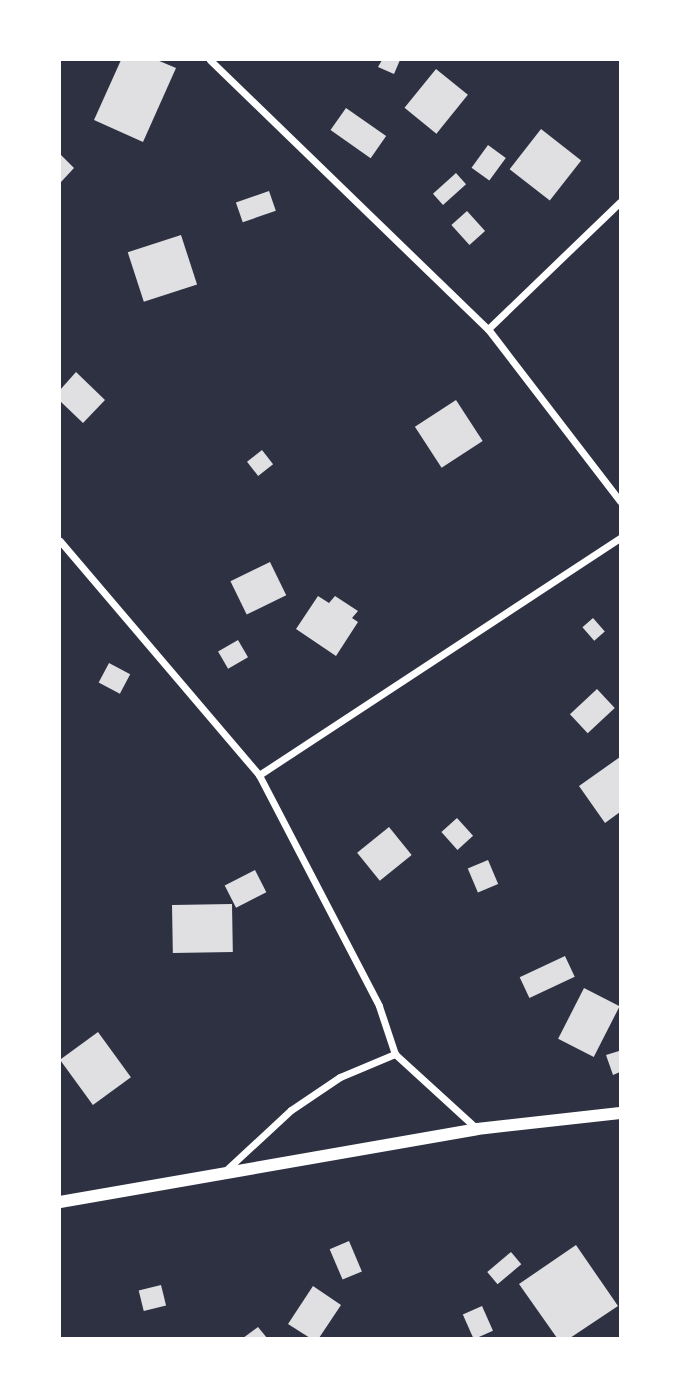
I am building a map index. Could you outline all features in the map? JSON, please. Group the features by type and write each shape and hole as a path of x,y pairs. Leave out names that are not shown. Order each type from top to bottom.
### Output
{"street":[{"path":"209,60 488,329 621,501"},
{"path":"488,329 621,202"},
{"path":"259,775 621,538"},
{"path":"60,541 259,775 379,1006 395,1054 477,1129"},
{"path":"221,1174 291,1110 340,1077 395,1054"},
{"path":"60,1202 477,1129 621,1113"}],"building":[{"path":"121,60 157,60 176,68 143,142 94,120"},
{"path":"382,60 400,60 394,74 378,67"},
{"path":"436,69 468,95 436,134 405,108"},
{"path":"346,108 386,136 371,158 331,130"},
{"path":"541,129 581,160 550,201 510,169"},
{"path":"488,145 506,158 489,181 472,168"},
{"path":"60,154 74,168 61,182 60,181"},
{"path":"456,173 466,184 443,205 433,194"},
{"path":"269,191 276,211 243,222 236,202"},
{"path":"467,211 485,231 469,245 451,225"},
{"path":"181,235 197,284 144,302 128,252"},
{"path":"76,372 105,400 83,423 60,401 60,390"},
{"path":"456,400 483,441 442,468 415,427"},
{"path":"262,450 273,464 258,476 247,462"},
{"path":"270,562 286,595 247,615 230,581"},
{"path":"318,596 329,603 335,596 358,611 352,618 358,622 336,656 296,629"},
{"path":"593,618 605,632 594,641 582,627"},
{"path":"238,640 248,657 228,669 218,652"},
{"path":"109,663 130,674 120,694 99,682"},
{"path":"597,689 615,708 588,733 570,714"},
{"path":"620,757 620,812 605,823 579,786"},
{"path":"457,818 473,836 457,850 441,832"},
{"path":"389,827 412,855 380,881 357,853"},
{"path":"488,860 498,884 478,893 468,869"},
{"path":"255,870 266,892 236,908 225,885"},
{"path":"232,904 233,952 173,953 172,905"},
{"path":"565,956 575,977 529,998 520,977"},
{"path":"584,988 620,1006 594,1057 558,1039"},
{"path":"98,1032 131,1077 93,1105 60,1060"},
{"path":"619,1051 620,1072 613,1075 606,1055"},
{"path":"349,1241 362,1271 343,1280 330,1249"},
{"path":"576,1245 618,1306 570,1338 557,1338 519,1284"},
{"path":"511,1252 521,1264 498,1284 487,1272"},
{"path":"161,1285 166,1305 144,1311 139,1291"},
{"path":"313,1286 341,1305 319,1338 310,1338 288,1324"},
{"path":"482,1306 493,1331 473,1338 463,1315"},
{"path":"258,1327 267,1338 243,1338"}]}
